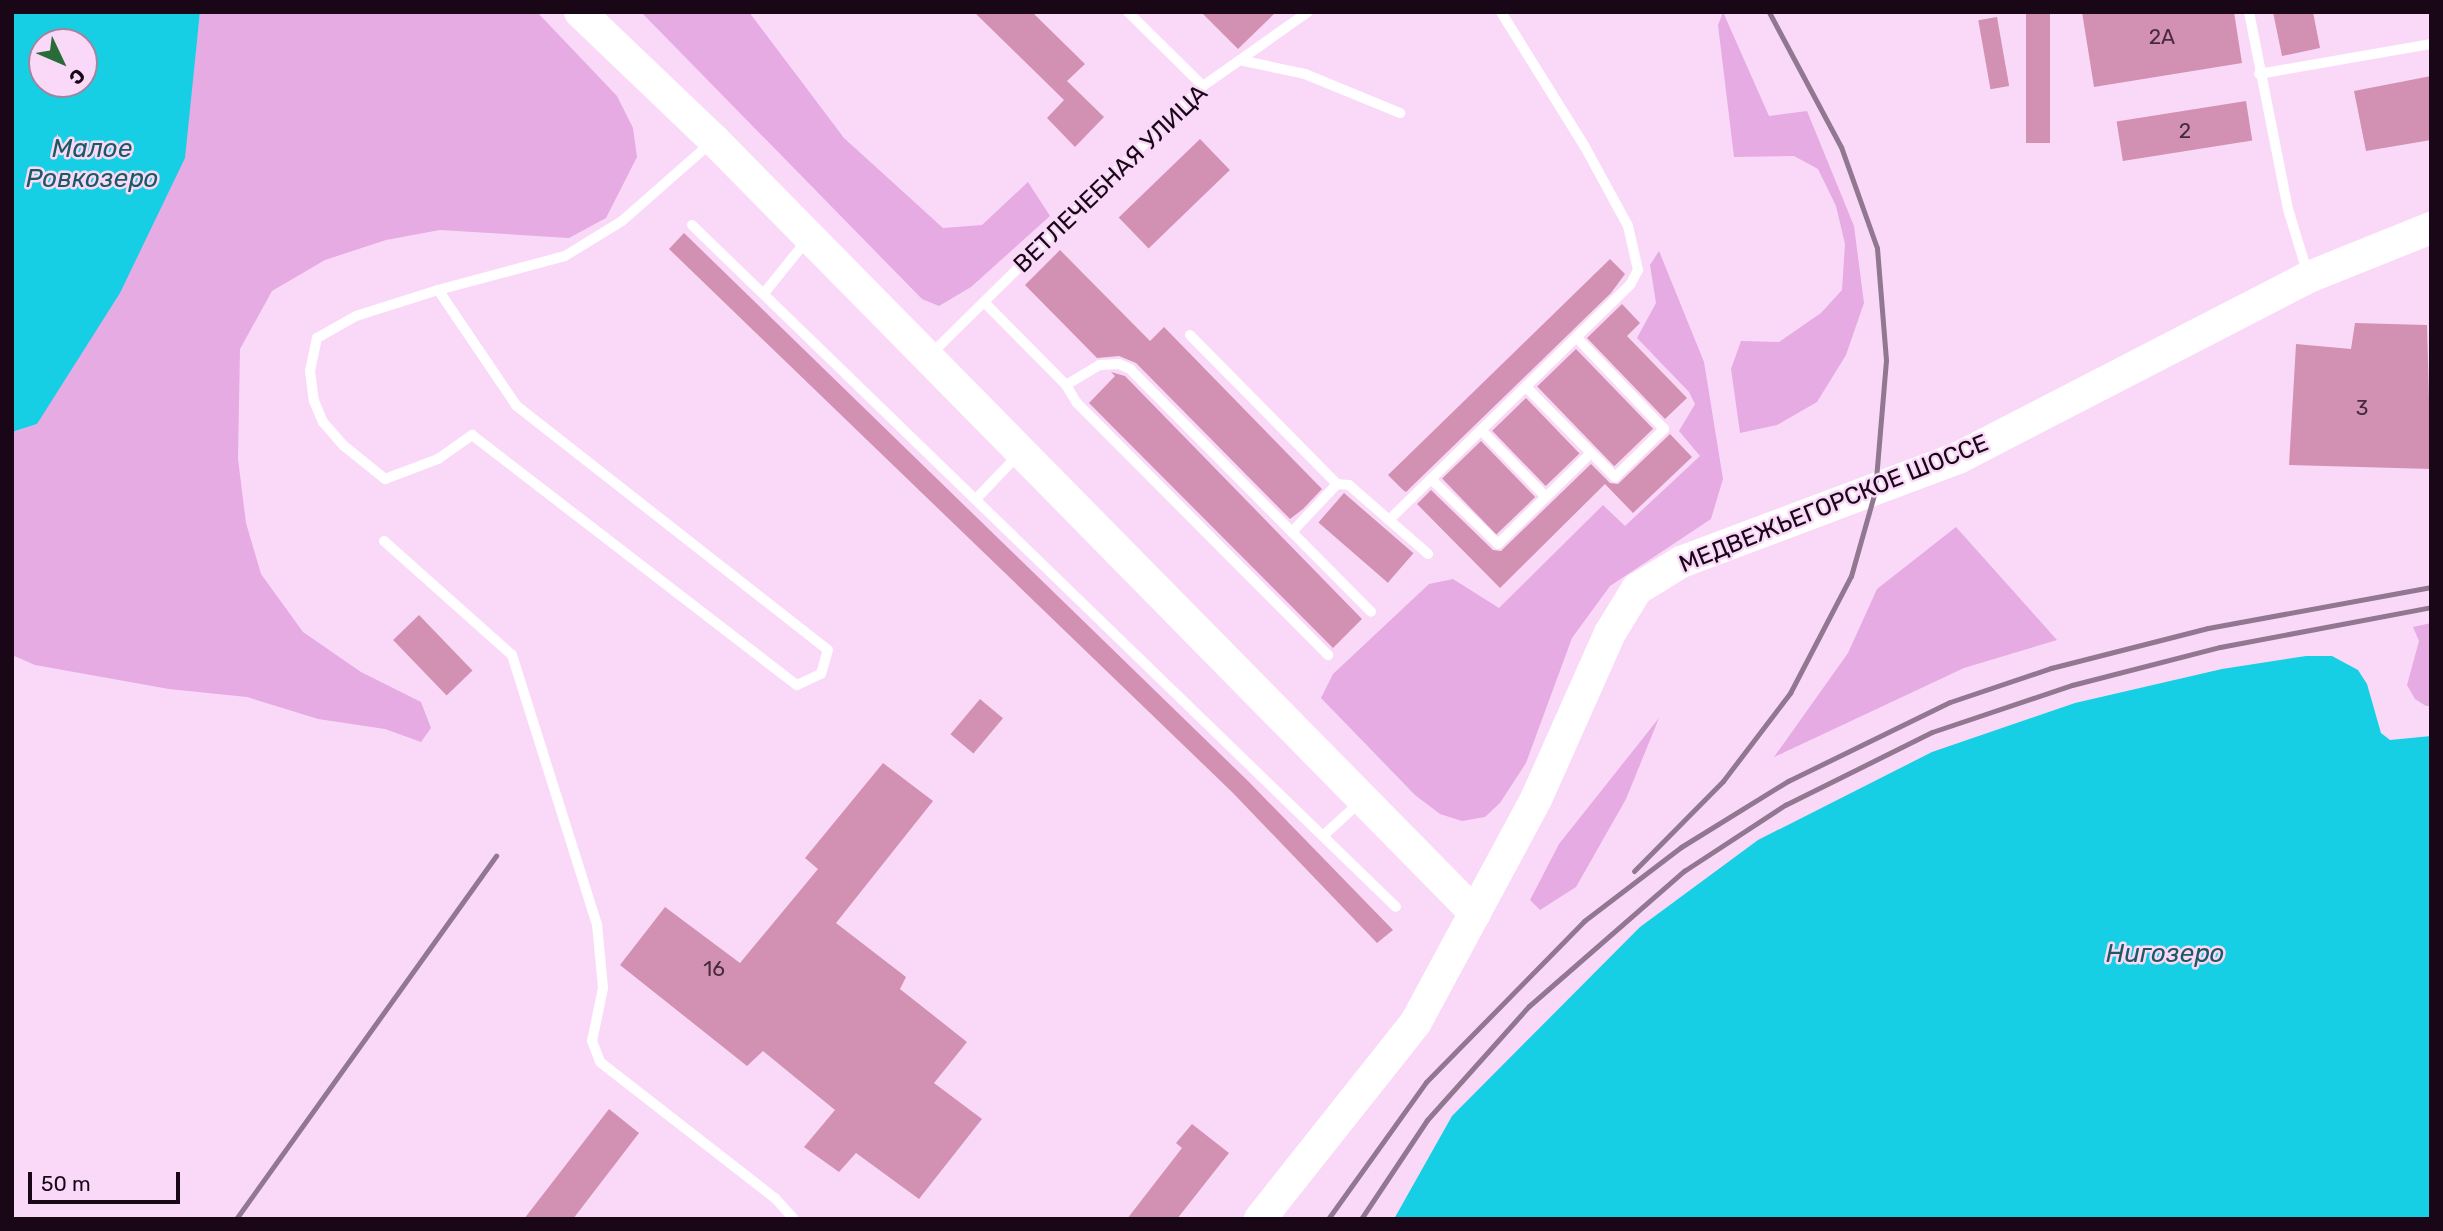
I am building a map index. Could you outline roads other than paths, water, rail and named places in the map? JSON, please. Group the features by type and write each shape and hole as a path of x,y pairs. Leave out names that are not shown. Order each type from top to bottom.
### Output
{"street":[{"path":"580,12 714,140 926,360 1022,451 1267,697 1362,800 1475,913"},
{"name":"МЕДВЕЖЬЕГОРСКОЕ ШОССЕ","path":"1260,1219 1416,1022 1537,797 1610,633 1637,589 1681,562 1960,457 2309,277 2431,228"}],"lane":[{"path":"1128,12 1203,86"},
{"name":"ВЕТЛЕЧЕБНАЯ УЛИЦА","path":"926,360 1203,86 1244,61 1308,12"},
{"path":"1389,520 1630,285 1638,270 1628,226 1585,147 1501,12"},
{"path":"2249,12 2259,74 2288,209 2309,277"},
{"path":"2259,74 2431,44"},
{"path":"1244,61 1305,74 1400,113"},
{"path":"438,290 516,405 828,650 821,674 797,685 472,435 438,459 385,479 343,445 323,422 314,401 310,370 317,338 356,316 438,290 565,256 622,221 714,140"},
{"path":"692,225 765,292 1396,907"},
{"path":"765,292 809,238"},
{"path":"984,302 1066,385 1077,403 1328,655"},
{"path":"1190,335 1337,484 1349,485 1428,554"},
{"path":"1526,387 1615,477 1664,429 1577,338"},
{"path":"1066,385 1099,365 1119,364 1129,369 1371,612"},
{"path":"1481,430 1546,497"},
{"path":"976,498 1022,451"},
{"path":"1431,479 1498,544 1591,453"},
{"path":"1292,532 1337,484"},
{"path":"384,541 512,655 597,924 603,988 592,1041 600,1062 775,1198 794,1219"},
{"path":"1324,835 1362,800"}],"water":[{"name":"Малое Ровкозеро","path":"12,12 200,12 185,158 120,293 37,424 12,432"},
{"name":"Нигозеро","path":"2306,656 2332,656 2358,670 2367,684 2381,733 2390,740 2431,736 2431,1219 1394,1219 1452,1116 1640,927 1758,840 1932,752 2075,703 2222,669"}],"railway":[{"path":"1634,871 1723,781 1790,693 1851,576 1875,491 1886,360 1877,248 1841,147 1769,12"},
{"path":"1328,1219 1426,1082 1584,921 1681,847 1788,781 1950,702 2051,668 2208,628 2431,587"},
{"path":"1361,1219 1427,1120 1529,1006 1684,871 1785,805 1932,732 2072,685 2220,647 2431,607"},
{"path":"236,1219 496,856"}]}
